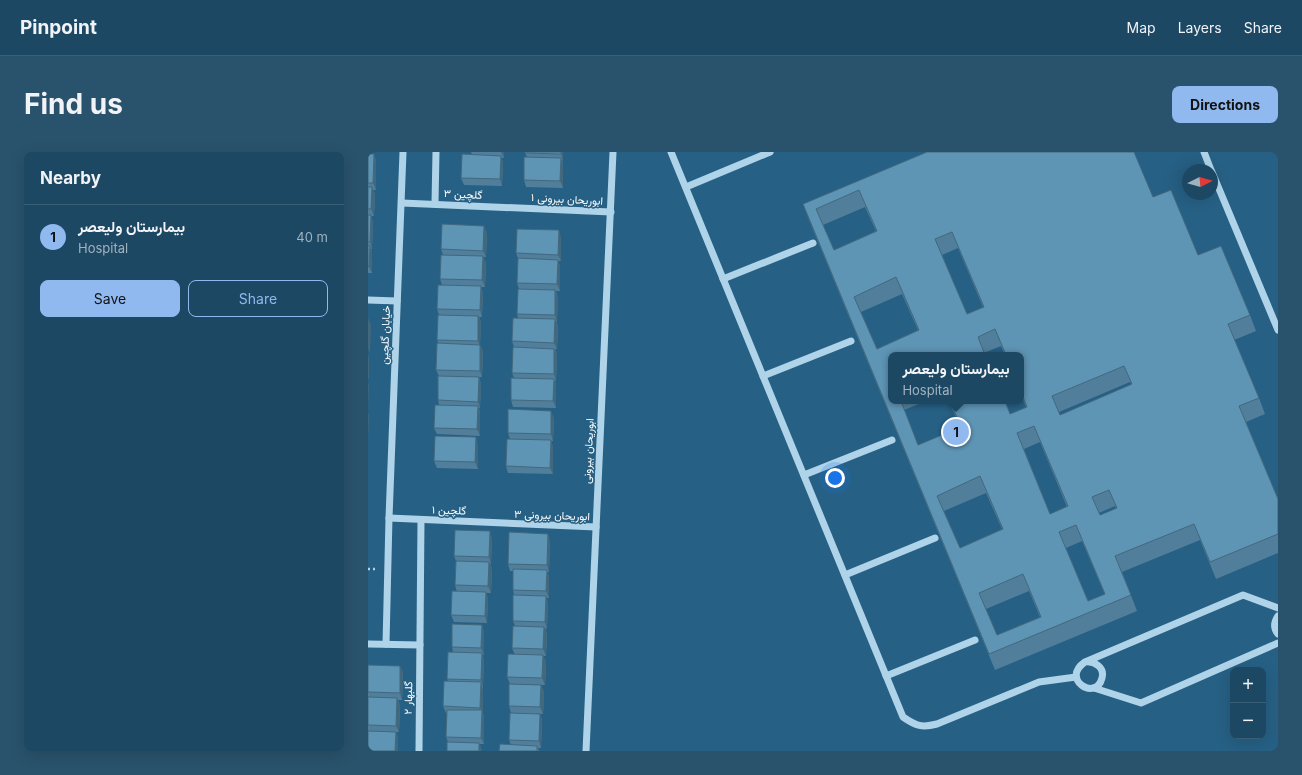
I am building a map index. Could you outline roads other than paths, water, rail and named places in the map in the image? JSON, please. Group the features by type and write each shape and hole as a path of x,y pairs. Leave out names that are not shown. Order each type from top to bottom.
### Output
{"street":[{"name":"خیابان گلچین","path":"386,644 389,518 403,152"},
{"path":"435,203 436,152"},
{"name":"ابوریحان بیرونی","path":"586,751 613,152"},
{"path":"671,152 904,718 913,724 925,727 937,724 1039,682 1076,677"},
{"path":"686,187 770,152"},
{"path":"1204,152 1209,164"},
{"path":"1218,185 1278,330"},
{"name":"گلچین ۳","path":"402,203 435,203 522,208"},
{"name":"ابوریحان بیرونی ۱","path":"522,208 611,212"},
{"path":"723,279 812,243"},
{"path":"368,300 397,301"},
{"path":"763,376 851,341"},
{"path":"804,474 892,440"},
{"name":"گلچین ۱","path":"389,518 508,524"},
{"name":"گلبهار ۲","path":"418,751 421,520"},
{"name":"ابوریحان بیرونی ۳","path":"508,524 596,527"},
{"path":"845,575 935,538"},
{"path":"1278,608 1243,595 1085,662 1080,666 1076,677 1082,686 1094,688 1141,703 1278,643"},
{"path":"1278,616 1274,627 1278,634"},
{"path":"886,676 975,640"},
{"path":"368,644 420,645"},
{"path":"1085,662 1096,664 1101,668 1103,673 1102,679 1094,688"}],"place":[{"name":"بیمارستان ولیعصر","path":"956,432"}]}
